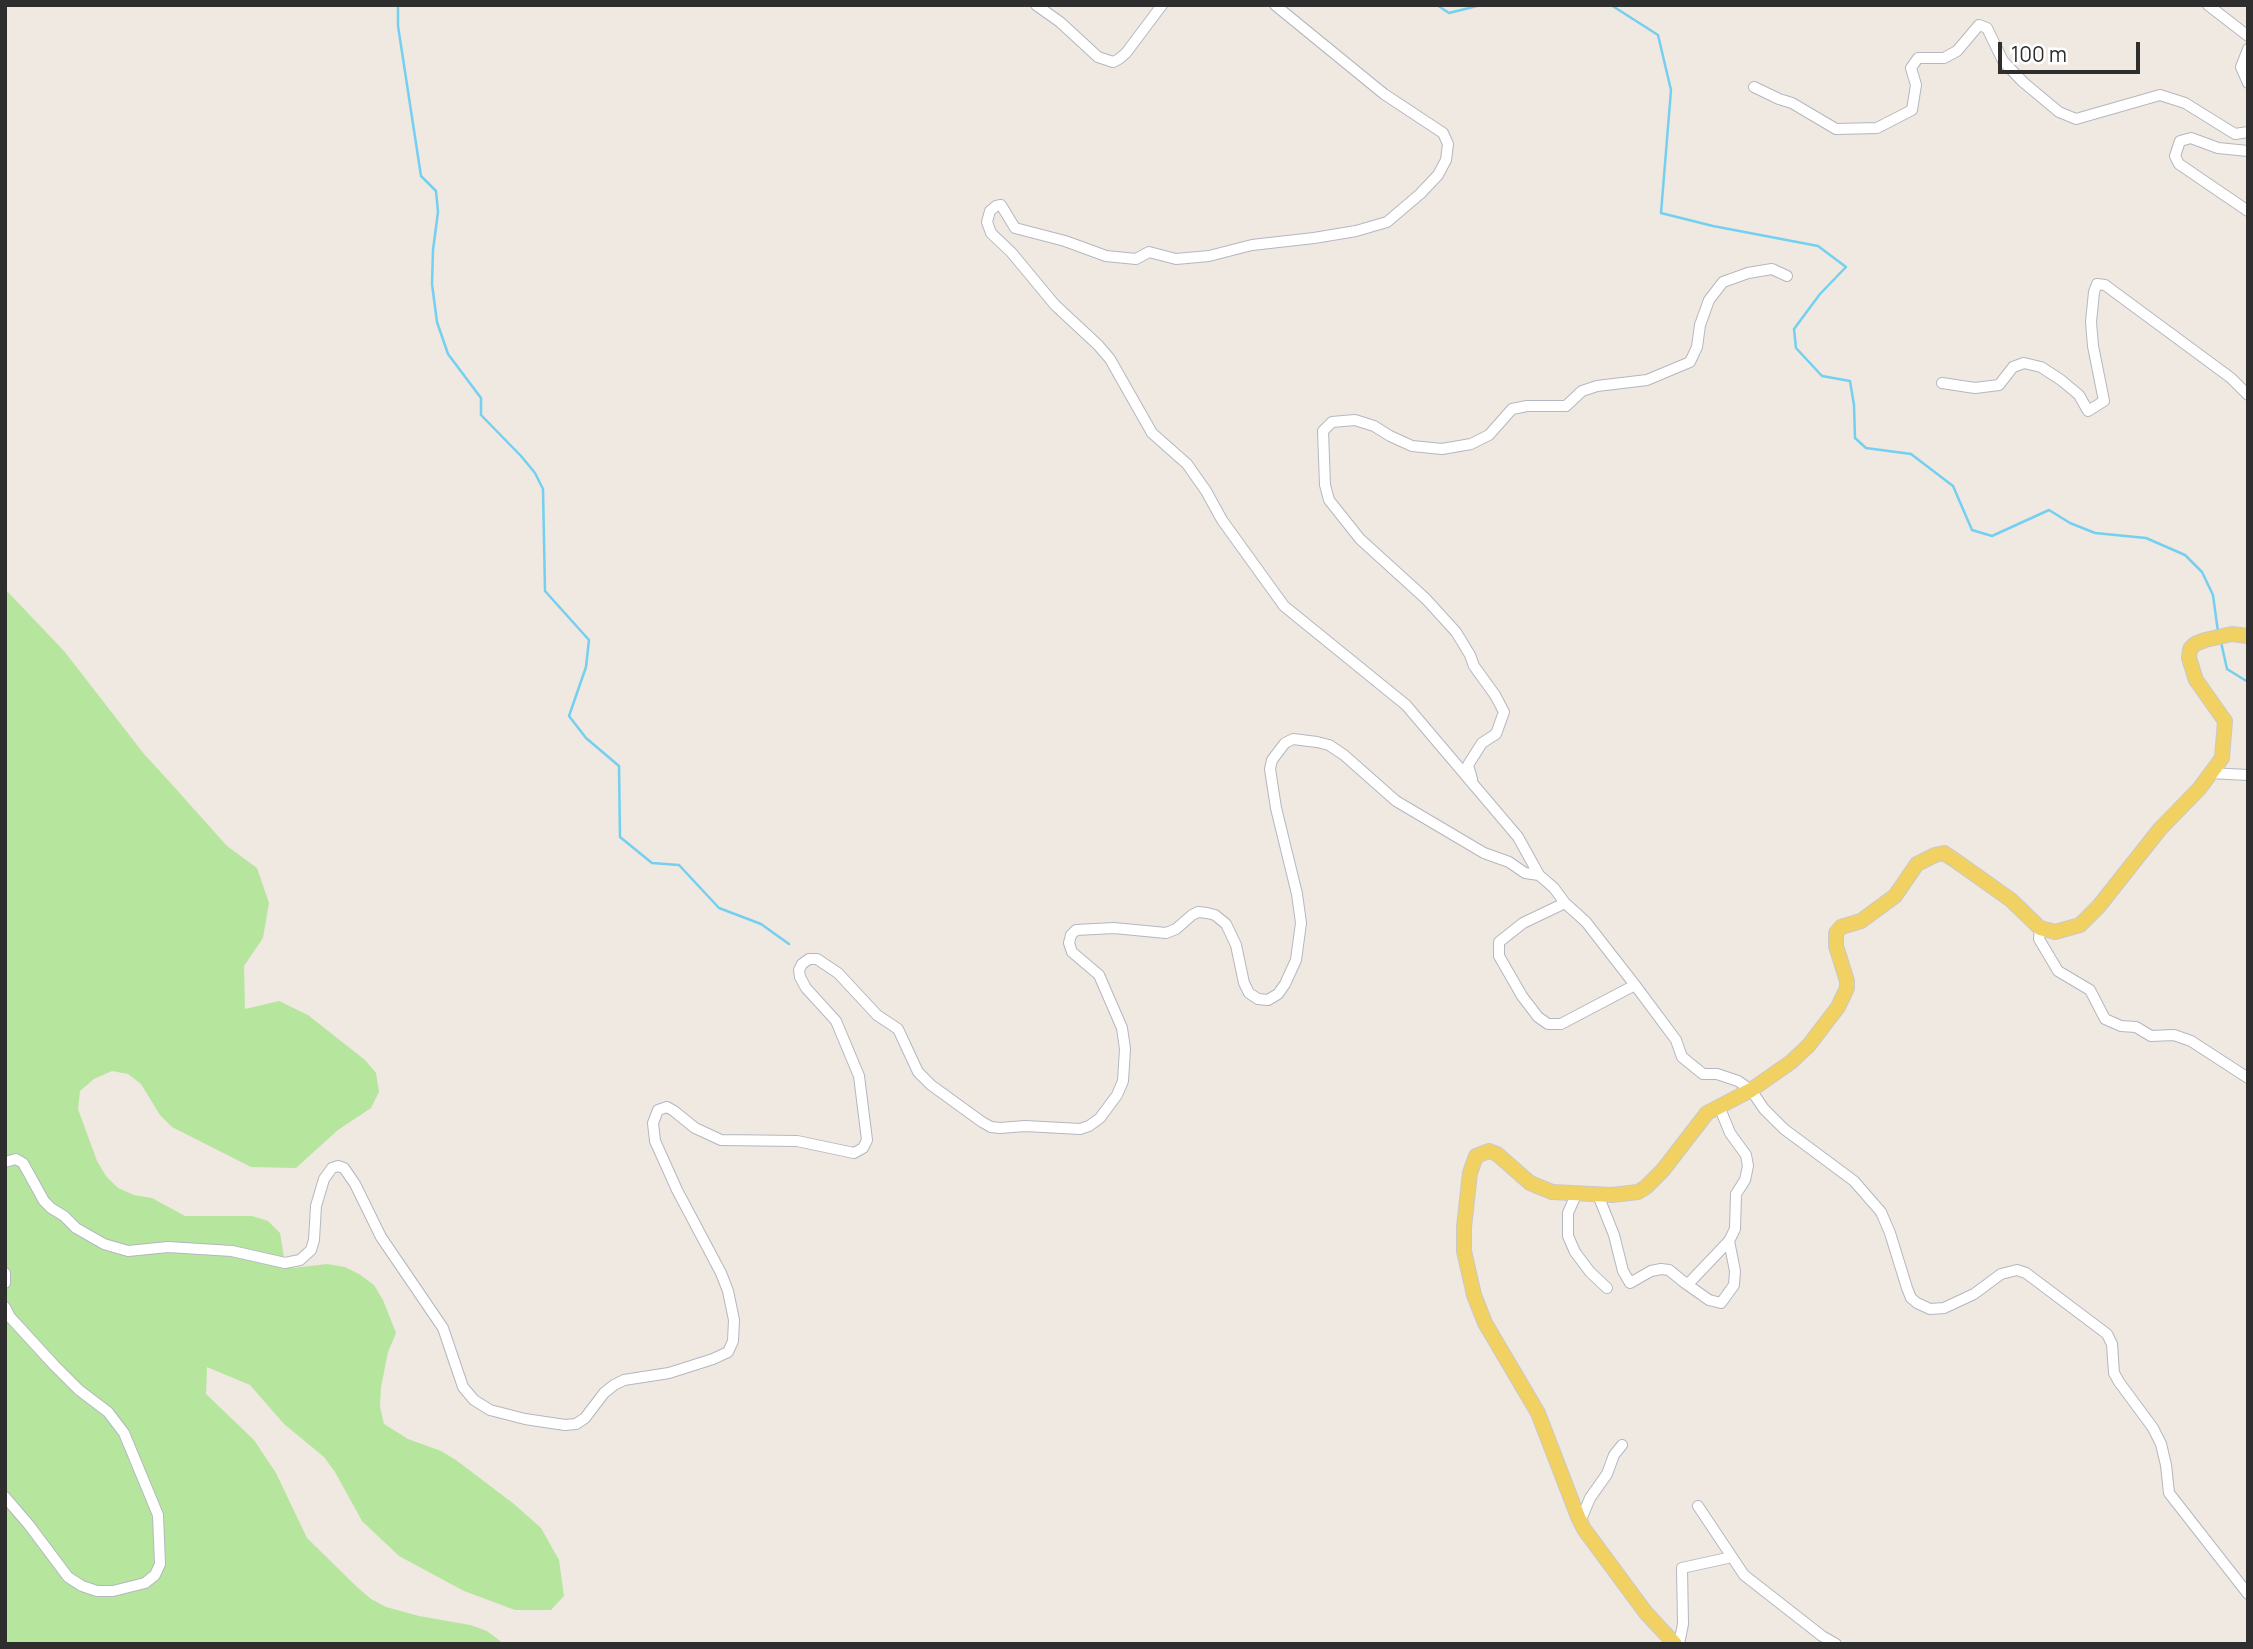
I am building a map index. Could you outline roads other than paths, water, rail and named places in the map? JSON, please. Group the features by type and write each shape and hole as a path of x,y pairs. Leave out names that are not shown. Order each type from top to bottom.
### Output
{"main road":[{"path":"1677,1644 1646,1613 1580,1522 1538,1413 1485,1323 1474,1295 1466,1262 1464,1227 1472,1163 1476,1156 1489,1151 1497,1154 1530,1183 1552,1192 1598,1195 1638,1192 1646,1187 1663,1170 1697,1124 1719,1106 1751,1090 1791,1062 1809,1045 1845,994 1847,981 1835,940 1838,930 1861,921 1895,896 1909,873 1921,860 1937,854 1946,854 2011,900 2040,928 2055,932 2080,925 2088,919 2160,830 2199,789 2222,758 2225,721 2196,680 2189,658 2190,649 2205,640 2232,634 2248,636"}],"street":[{"path":"1036,5 1060,22 1098,57 1113,62 1126,52 1161,5"},
{"path":"1275,5 1384,93 1443,133 1448,144 1446,160 1438,175 1387,222 1314,239 1252,245 1209,256 1175,259 1149,252 1136,259 1106,256 1015,228 1001,205 990,211 987,222 991,233 1011,252 1055,305 1110,359 1152,433 1187,464 1222,520 1284,606 1406,705 1472,782 1518,837 1539,875 1586,922 1635,985 1676,1040 1682,1057 1703,1073 1717,1074 1738,1081 1751,1090 1764,1110 1784,1129 1854,1181 1881,1212 1907,1288 1917,1303 1930,1309 1944,1308 1974,1294 2001,1274 2017,1269 2026,1273 2110,1338 2114,1373 2153,1428 2161,1444 2169,1493 2248,1594"},
{"path":"2208,5 2248,36"},
{"path":"1754,87 1792,103 1836,129 1878,128 1912,110 1916,85 1911,68 1918,58 1944,58 1957,51 1979,25 1987,28 2003,61 2023,82 2059,111 2076,119 2160,94 2185,103 2235,134 2248,132"},
{"path":"2248,49 2241,67 2248,83"},
{"path":"2248,150 2218,148 2191,138 2180,141 2175,156 2179,163 2248,211"},
{"path":"1472,782 1468,765 1482,743 1496,734 1504,712 1456,632 1426,599 1360,538 1329,500 1325,485 1323,431 1332,422 1354,419 1412,446 1442,449 1471,444 1489,435 1512,409 1527,406 1566,406 1582,391 1597,386 1647,380 1690,362 1697,347 1700,325 1709,300 1723,282 1748,273 1772,269 1787,276"},
{"path":"1941,383 1975,388 1999,385 2013,367 2024,363 2041,367 2061,380 2079,395 2088,411 2105,401 2093,346 2091,322 2097,284 2105,285 2231,378 2248,395"},
{"path":"5,1162 16,1159 23,1163 51,1209 104,1244 128,1251 168,1247 205,1248 285,1263 300,1260 311,1250 316,1206 324,1179 329,1170 338,1166 348,1173 381,1237 443,1328 463,1387 474,1400 489,1410 525,1419 576,1424 585,1418 604,1393 624,1380 669,1373 713,1360 728,1352 733,1341 734,1320 728,1291 665,1166 655,1140 653,1123 658,1110 667,1107 695,1128 721,1140 797,1141 854,1153 863,1148 867,1140 861,1085 836,1021 806,988 800,977 799,970 809,959 826,963 877,1016 898,1029 918,1072 982,1122 1000,1128 1025,1126 1080,1129 1100,1118 1110,1107 1123,1081 1126,1064 1122,1028 1099,975 1072,952 1069,943 1076,930 1125,927 1166,933 1176,929 1198,912 1208,913 1226,924 1236,945 1244,983 1249,993 1258,999 1268,1000 1278,994 1285,984 1296,960 1301,923 1292,867 1271,778 1272,760 1285,743 1293,739 1304,739 1329,745 1395,800 1484,853 1509,862 1525,873 1539,875"},
{"path":"2209,773 2248,775"},
{"path":"1565,903 1523,923 1499,942 1499,957 1538,1017 1549,1024 1561,1024 1635,985"},
{"path":"2040,928 2039,939 2058,971 2090,990 2105,1019 2121,1026 2136,1027 2151,1036 2174,1035 2191,1041 2248,1079"},
{"path":"1685,1283 1690,1282 1710,1263 1729,1241 1735,1229 1736,1195 1745,1180 1748,1160 1730,1133 1719,1106"},
{"path":"1579,1194 1568,1213 1570,1242 1590,1272 1607,1288"},
{"path":"1598,1195 1614,1235 1623,1271 1630,1283 1651,1271 1669,1269 1709,1300 1721,1303 1734,1285 1735,1271 1729,1241"},
{"path":"5,1273 5,1283"},
{"path":"5,1307 10,1317 54,1365 79,1390 108,1412 124,1433 158,1516 160,1564 155,1575 145,1583 113,1591 97,1591 82,1586 68,1577 29,1524 5,1497"},
{"path":"1580,1522 1590,1498 1607,1474 1614,1455 1622,1444"},
{"path":"1698,1506 1744,1575 1836,1644"},
{"path":"1677,1644 1683,1624 1682,1568 1732,1557"}],"waterway":[{"path":"398,5 398,26 421,176 436,191 438,212 432,284 437,322 448,354 481,398 481,415 521,456 535,473 543,489 545,591 589,640 586,667 569,716 586,738 619,766 620,837 652,863 679,865 719,908 761,924 789,944"},
{"path":"1437,5 1449,13 1481,5"},
{"path":"1611,5 1658,35 1671,90 1661,213 1818,246 1846,267 1820,294 1794,329 1796,348 1822,376 1850,381 1855,438 1866,448 1911,454 1953,486 1972,530 1992,536 2049,510 2070,523 2095,533 2146,538 2185,555 2202,572 2213,595 2218,632"},
{"path":"2221,642 2227,669 2248,682"}]}
